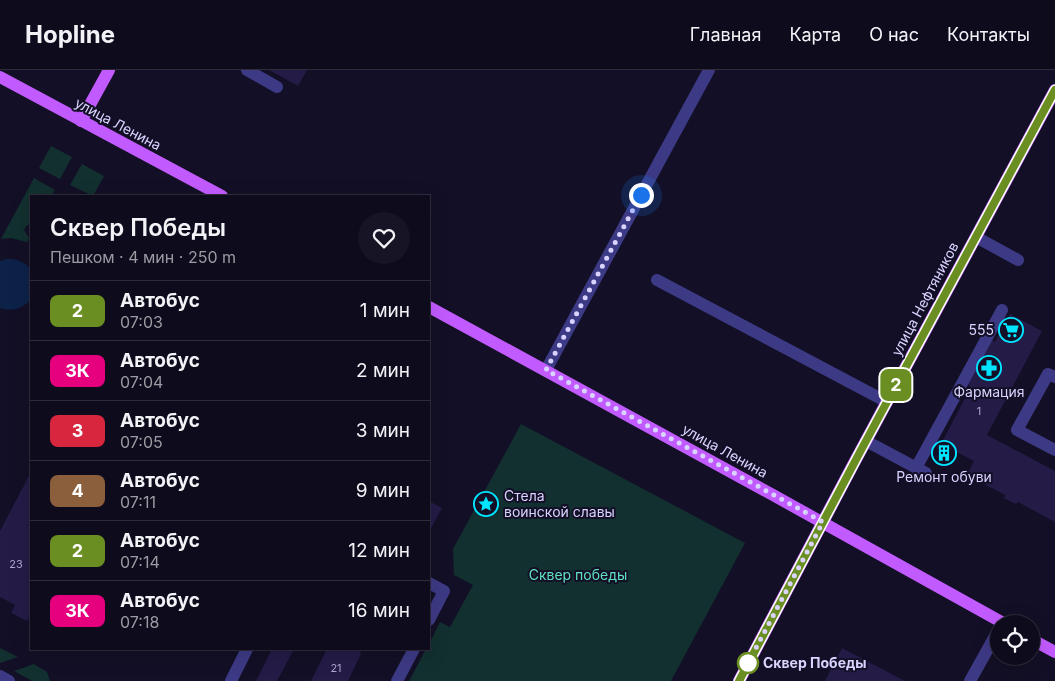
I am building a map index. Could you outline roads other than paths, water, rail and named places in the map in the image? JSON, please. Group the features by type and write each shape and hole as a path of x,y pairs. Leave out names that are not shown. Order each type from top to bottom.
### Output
{"main road":[{"path":"81,121 109,70"},
{"name":"улица Ленина","path":"0,77 220,195"},
{"name":"улица Нефтяников","path":"738,681 1055,90"},
{"name":"улица Ленина","path":"430,308 823,522 990,618"},
{"path":"1040,643 1055,652"}],"street":[{"path":"247,70 278,87"},
{"path":"546,370 709,70"},
{"path":"976,237 1018,260"},
{"path":"657,280 887,402"},
{"path":"866,441 921,471 1002,310"},
{"path":"1055,377 1048,374 1017,430 1055,450"},
{"path":"430,584 444,591 430,618"},
{"path":"970,681 990,646"},
{"path":"231,681 247,650"},
{"path":"397,681 413,650"},
{"path":"0,676 9,681"}],"water":[{"path":"14,259 26,264 30,269 30,300 21,307 13,310 0,308 0,261"}],"place":[{"name":"555","path":"1011,330"},
{"name":"Фармация","path":"989,368"},
{"name":"Ремонт обуви","path":"944,453"},
{"name":"Стела воинской славы","path":"486,504"},
{"name":"Сквер Победы","path":"748,663"}],"park label":[{"name":"Сквер победы","path":"578,575"}]}
